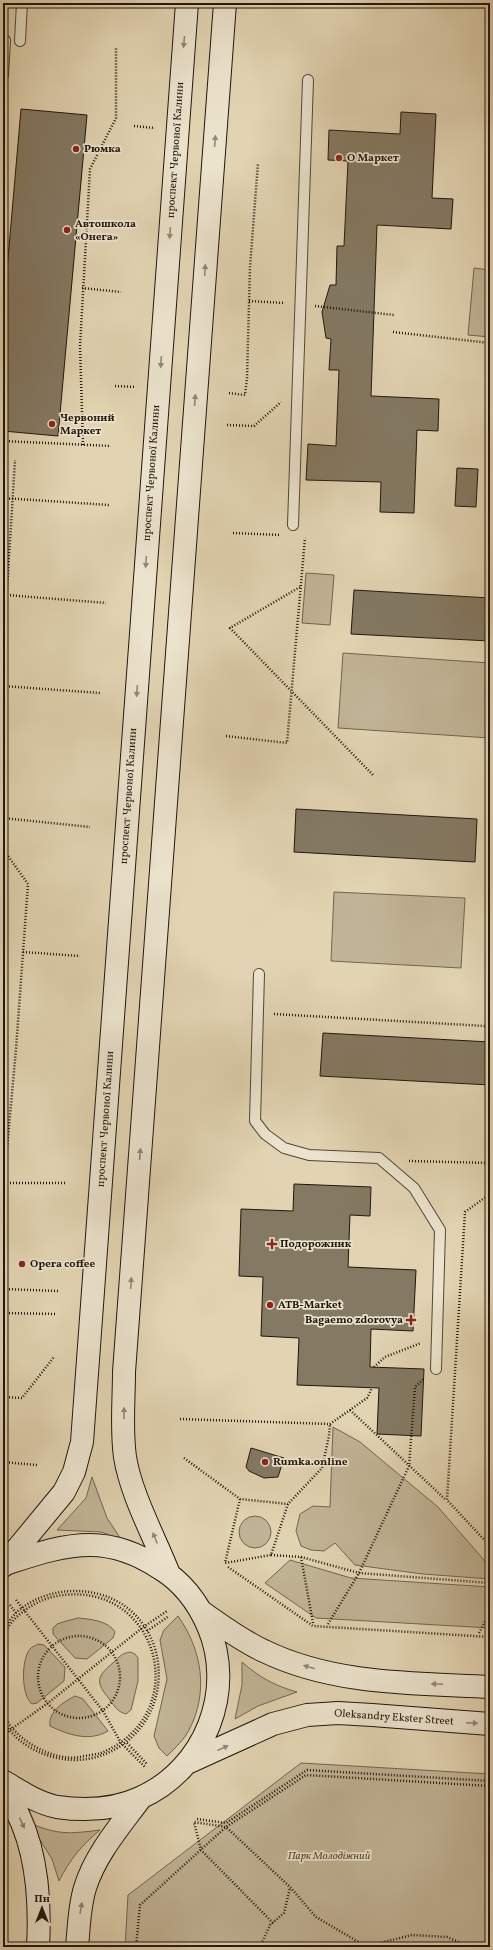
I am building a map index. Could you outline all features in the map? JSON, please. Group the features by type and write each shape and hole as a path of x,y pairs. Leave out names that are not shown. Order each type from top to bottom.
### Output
{"main road":[{"name":"проспект Червоної Калини","path":"4,1565 64,1492 74,1472 82,1442 187,3"},
{"path":"169,1574 132,1483 125,1457 123,1428 124,1372 224,3"},
{"path":"3,1781 29,1797 56,1806 84,1810 113,1807 140,1798 166,1784 187,1763 202,1742 213,1717 218,1690 218,1664 213,1637 202,1612 187,1592 169,1574 145,1559 126,1552 92,1545 64,1547 4,1565"},
{"path":"202,1612 263,1651 289,1662 318,1670 344,1676 375,1680 490,1687"},
{"name":"Oleksandry Ekster Street","path":"187,1763 274,1724 307,1715 338,1713 490,1724"},
{"path":"3,1789 10,1798 25,1831 37,1881 40,1919 38,1947"},
{"path":"77,1947 85,1888 96,1864 109,1842 140,1798"}],"lane":[{"path":"20,41 22,3"},
{"path":"3,75 5,40"},
{"path":"293,525 308,80"},
{"path":"259,974 255,1121 265,1134 284,1148 309,1155 379,1158 414,1188 440,1230 436,1369"}],"path":[{"path":"83,445 80,346 82,288 90,169 116,118 116,47"},
{"path":"134,126 156,128"},
{"path":"229,393 245,395 247,378 249,301 258,163"},
{"path":"82,288 121,292"},
{"path":"249,301 301,304 394,315"},
{"path":"393,332 490,343"},
{"path":"115,386 137,387"},
{"path":"227,425 254,426 298,387"},
{"path":"3,441 111,446"},
{"path":"3,655 14,460"},
{"path":"3,498 109,505"},
{"path":"233,533 289,536"},
{"path":"226,736 287,743 305,537"},
{"path":"300,587 230,628 292,689 373,774"},
{"path":"7,594 106,604"},
{"path":"3,686 100,693"},
{"path":"3,818 90,827"},
{"path":"3,849 28,884 3,1193"},
{"path":"23,952 80,956"},
{"path":"258,1013 485,1026 490,1023"},
{"path":"379,1158 426,1163 490,1163"},
{"path":"4,1183 66,1183"},
{"path":"447,1500 464,1212 490,1194"},
{"path":"3,1289 58,1291"},
{"path":"3,1313 56,1314"},
{"path":"374,1367 385,1357 457,1329"},
{"path":"3,1397 22,1398 54,1357"},
{"path":"328,1624 359,1573 409,1466 415,1387 436,1369"},
{"path":"180,1419 330,1424 367,1398 372,1388"},
{"path":"350,1410 447,1500 490,1546"},
{"path":"271,1556 288,1504 322,1468 330,1424"},
{"path":"184,1458 240,1499 288,1504"},
{"path":"3,1462 37,1465"},
{"path":"240,1499 225,1563 271,1556 300,1557 359,1573 490,1583"},
{"path":"300,1557 313,1623"},
{"path":"228,1567 313,1626 490,1637"},
{"path":"3,1630 16,1613 47,1598 73,1593 100,1597 124,1609 148,1631 157,1654 160,1678 155,1703 144,1725 127,1743 100,1753 76,1757 52,1754 31,1744 6,1726 3,1720"},
{"path":"16,1600 79,1678 103,1711 122,1744 146,1765 127,1743"},
{"path":"10,1605 16,1613"},
{"path":"3,1636 23,1609"},
{"path":"3,1735 48,1703 111,1652 167,1611"},
{"path":"479,1633 490,1612"},
{"path":"148,1631 169,1616"},
{"path":"122,1744 140,1725 152,1702 157,1677 154,1652 144,1628"},
{"path":"83,1636 97,1640 111,1652 116,1660 120,1674 119,1688 113,1701 103,1711 90,1717 76,1718 63,1715 48,1703 38,1687 38,1674 41,1661 53,1646 70,1637 83,1636"},
{"path":"3,1714 11,1730"},
{"path":"3,1729 6,1726"},
{"path":"197,1819 226,1823 307,1770 490,1781"},
{"path":"136,1947 140,1905 226,1827 306,1775 490,1786"},
{"path":"273,1923 201,1850 194,1822 226,1827 290,1887 316,1917 367,1947 412,1935 447,1937 470,1947"},
{"path":"260,1947 270,1925 284,1913 290,1887"}],"green space":[{"path":"474,268 490,270 490,337 468,335"},
{"path":"306,573 334,575 330,625 302,623"},
{"path":"343,653 490,663 490,738 338,728"},
{"path":"334,892 465,898 461,968 331,961"},
{"path":"333,1427 360,1442 438,1507 490,1567 490,1579 423,1574 355,1565 335,1543 324,1551 311,1550 301,1546 296,1531 300,1514 313,1506 330,1507"},
{"path":"92,1477 107,1518 121,1539 101,1532 57,1530 86,1498"},
{"path":"255,1516 261,1517 268,1523 271,1532 270,1538 264,1545 255,1548 249,1547 242,1541 239,1532 240,1526 246,1519"},
{"path":"290,1560 351,1578 490,1587 490,1628 316,1618 265,1583"},
{"path":"178,1616 193,1643 200,1672 201,1686 195,1716 189,1730 182,1741 167,1756 159,1748 154,1736 167,1679 160,1640 164,1630"},
{"path":"78,1618 104,1623 115,1632 113,1638 87,1659 75,1658 53,1634 53,1628 57,1624"},
{"path":"38,1644 44,1645 65,1667 64,1681 37,1703 32,1704 28,1700 24,1686 24,1669 27,1654 31,1648"},
{"path":"130,1652 135,1654 138,1658 138,1681 131,1710 126,1714 119,1711 113,1705 102,1689 100,1680 104,1672 119,1657"},
{"path":"242,1662 268,1680 297,1692 258,1706 235,1719 242,1685"},
{"path":"75,1696 83,1699 108,1731 86,1737 64,1732 50,1726 50,1721 54,1711"},
{"name":"Парк Молодіжний","path":"301,1763 490,1774 490,1947 125,1947 128,1895"},
{"path":"29,1823 56,1832 71,1833 100,1830 87,1841 77,1853 59,1881 52,1859"}],"building":[{"path":"21,109 87,115 58,436 3,431 3,316"},
{"path":"401,112 436,114 432,198 453,199 451,229 377,225 371,396 439,399 438,431 417,430 414,513 380,512 381,482 306,480 308,444 336,446 339,370 329,370 331,339 326,338 322,312 330,285 336,285 337,246 344,246 348,161 328,160 329,130 400,134"},
{"path":"457,468 478,469 476,507 455,506"},
{"path":"354,590 490,598 490,641 351,634"},
{"path":"296,809 477,819 475,862 294,852"},
{"path":"323,1033 490,1042 490,1085 320,1076"},
{"path":"294,1184 371,1187 370,1216 350,1215 348,1267 416,1270 413,1331 371,1329 370,1367 424,1369 421,1436 377,1434 379,1388 297,1385 299,1338 261,1336 263,1277 239,1276 241,1209 293,1211"},
{"name":"Rumka.online","path":"251,1448 284,1458 278,1477 264,1478 249,1471 246,1467"}],"place":[{"name":"Рюмка","path":"76,149"},
{"name":"О Маркет","path":"339,158"},
{"name":"Автошкола «Онега»","path":"67,230"},
{"name":"Червоний Маркет","path":"52,424"},
{"name":"Подорожник","path":"272,1244"},
{"name":"Opera coffee","path":"22,1264"},
{"name":"ATB-Market","path":"270,1305"},
{"name":"Bagaemo zdorovya","path":"411,1320"},
{"name":"Rumka.online","path":"265,1462"}]}
